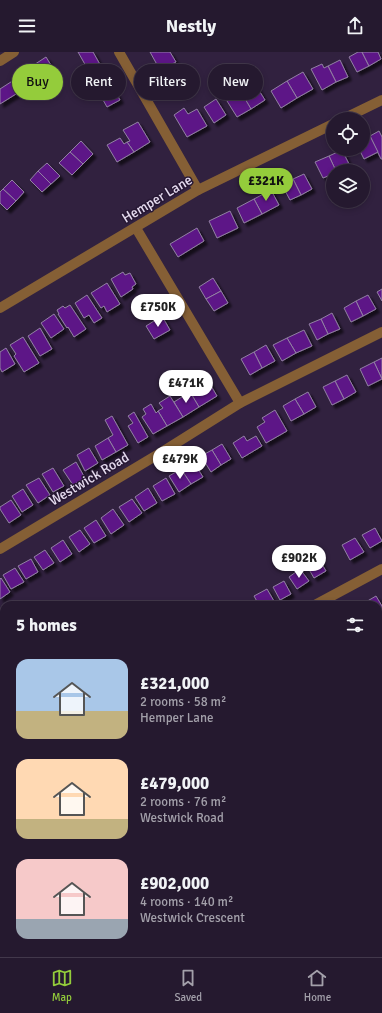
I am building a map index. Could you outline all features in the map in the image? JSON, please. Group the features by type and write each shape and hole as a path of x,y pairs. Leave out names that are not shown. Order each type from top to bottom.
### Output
{"street":[{"path":"0,60 14,52"},
{"path":"119,52 198,190"},
{"path":"357,112 382,100"},
{"name":"Hemper Lane","path":"0,308 198,190 326,127"},
{"path":"136,228 240,404"},
{"name":"Westwick Road","path":"0,549 240,404 382,332"},
{"path":"322,601 382,569"}],"building":[{"path":"78,52 93,52 100,64 85,64"},
{"path":"150,52 170,52 176,62 172,64 157,64"},
{"path":"358,52 362,52 369,66 357,72 349,57"},
{"path":"362,52 378,52 381,59 369,66"},
{"path":"46,57 50,64 35,64"},
{"path":"340,60 348,77 336,82 328,66"},
{"path":"322,64 324,68 328,66 336,82 322,90 311,69"},
{"path":"303,72 313,89 297,98 287,81"},
{"path":"12,81 12,96 0,104 0,89"},
{"path":"287,81 297,98 281,108 271,91"},
{"path":"263,97 265,100 251,109 246,100 263,100"},
{"path":"103,100 120,100 107,107"},
{"path":"217,100 226,115 214,123 204,107"},
{"path":"246,100 251,109 237,117 227,101"},
{"path":"184,108 188,114 197,109 207,126 187,137 174,115"},
{"path":"138,122 150,142 134,152 127,142 130,141 123,130"},
{"path":"379,131 382,137 382,159 381,159 370,136"},
{"path":"370,136 378,152 370,156"},
{"path":"120,138 124,144 127,142 134,152 117,162 107,145"},
{"path":"81,141 93,154 83,164 70,152"},
{"path":"70,152 83,164 72,175 59,163"},
{"path":"329,156 345,156 349,164 333,164"},
{"path":"329,156 333,164 326,164 326,177 323,178 315,162"},
{"path":"362,156 370,156 364,159"},
{"path":"47,163 60,176 51,184 38,171"},
{"path":"38,171 51,184 42,192 30,180"},
{"path":"304,174 312,189 301,195 293,179"},
{"path":"293,179 301,195 290,200 282,185"},
{"path":"12,180 24,192 16,201 3,189"},
{"path":"3,189 16,201 7,210 0,203 0,192"},
{"path":"271,190 279,205 262,214 254,199"},
{"path":"254,199 262,214 244,223 237,208"},
{"path":"230,211 238,228 217,238 209,221"},
{"path":"197,228 204,241 178,257 170,244"},
{"path":"123,272 125,275 130,273 136,284 132,287 133,289 121,297 111,279"},
{"path":"213,278 221,291 206,299 199,287"},
{"path":"107,283 120,304 107,312 104,306 101,308 91,293"},
{"path":"382,289 382,301 377,292"},
{"path":"221,291 228,303 214,311 206,299"},
{"path":"87,295 102,318 94,323 89,315 84,318 75,303"},
{"path":"368,295 376,309 363,316 356,301"},
{"path":"356,301 363,316 351,322 344,308"},
{"path":"70,305 86,329 74,337 58,314 57,310 63,306 65,308"},
{"path":"332,313 340,329 328,334 321,319"},
{"path":"54,314 64,329 51,338 41,323"},
{"path":"162,316 170,330 154,339 146,326"},
{"path":"321,319 328,334 317,340 309,324"},
{"path":"40,328 52,349 40,356 28,336"},
{"path":"304,330 312,346 296,353 287,338"},
{"path":"23,337 39,363 24,372 14,356 16,354 10,345"},
{"path":"287,338 296,353 282,361 273,345"},
{"path":"266,345 275,361 262,368 254,352"},
{"path":"6,348 15,364 2,372 0,368 0,352"},
{"path":"254,352 262,368 250,375 241,359"},
{"path":"382,358 382,379 374,362"},
{"path":"374,362 382,379 368,386 360,369"},
{"path":"204,374 217,396 199,407 186,385"},
{"path":"347,375 356,392 344,399 335,381"},
{"path":"335,381 344,399 332,405 323,387"},
{"path":"190,392 199,407 183,417 174,402"},
{"path":"308,392 316,407 304,414 295,399"},
{"path":"170,396 183,417 167,426 158,411 163,408 159,403"},
{"path":"295,399 304,414 291,421 283,406"},
{"path":"151,404 156,413 158,411 167,426 153,434 142,417 146,414 143,409"},
{"path":"275,410 287,431 266,443 257,427 265,422 262,418"},
{"path":"134,412 148,437 138,443 128,426 133,423 128,416"},
{"path":"112,416 128,445 116,452 108,438 113,435 105,420"},
{"path":"244,436 247,441 256,436 262,446 242,458 233,443"},
{"path":"108,438 116,452 102,460 95,446"},
{"path":"222,444 231,459 221,465 212,450"},
{"path":"89,448 98,463 85,471 77,455"},
{"path":"212,450 221,465 211,472 201,456"},
{"path":"193,461 203,477 191,484 181,469"},
{"path":"76,462 85,478 73,485 63,470"},
{"path":"53,468 64,486 53,492 42,474"},
{"path":"181,469 191,484 179,492 169,476"},
{"path":"39,478 50,495 38,503 26,485"},
{"path":"166,478 175,494 162,501 153,486"},
{"path":"148,488 157,503 144,511 135,497"},
{"path":"23,489 33,505 22,512 12,496"},
{"path":"132,499 142,513 129,522 119,507"},
{"path":"11,500 21,515 9,523 0,507"},
{"path":"113,509 124,525 111,534 101,518"},
{"path":"96,520 106,536 94,543 84,528"},
{"path":"375,528 382,541 370,548 362,535"},
{"path":"80,530 90,544 79,552 69,537"},
{"path":"355,538 364,552 350,560 342,545"},
{"path":"63,540 72,554 60,562 51,548"},
{"path":"45,550 54,563 43,570 34,557"},
{"path":"31,559 38,572 26,579 18,566"},
{"path":"319,559 326,571 314,578 307,566"},
{"path":"15,568 24,582 11,589 3,575"},
{"path":"300,569 309,581 297,589 289,577"},
{"path":"1,578 10,592 0,599 0,579"},
{"path":"284,581 291,594 280,600 273,587"},
{"path":"267,589 274,601 257,601 254,596"},
{"path":"376,596 379,601 367,601"}]}
